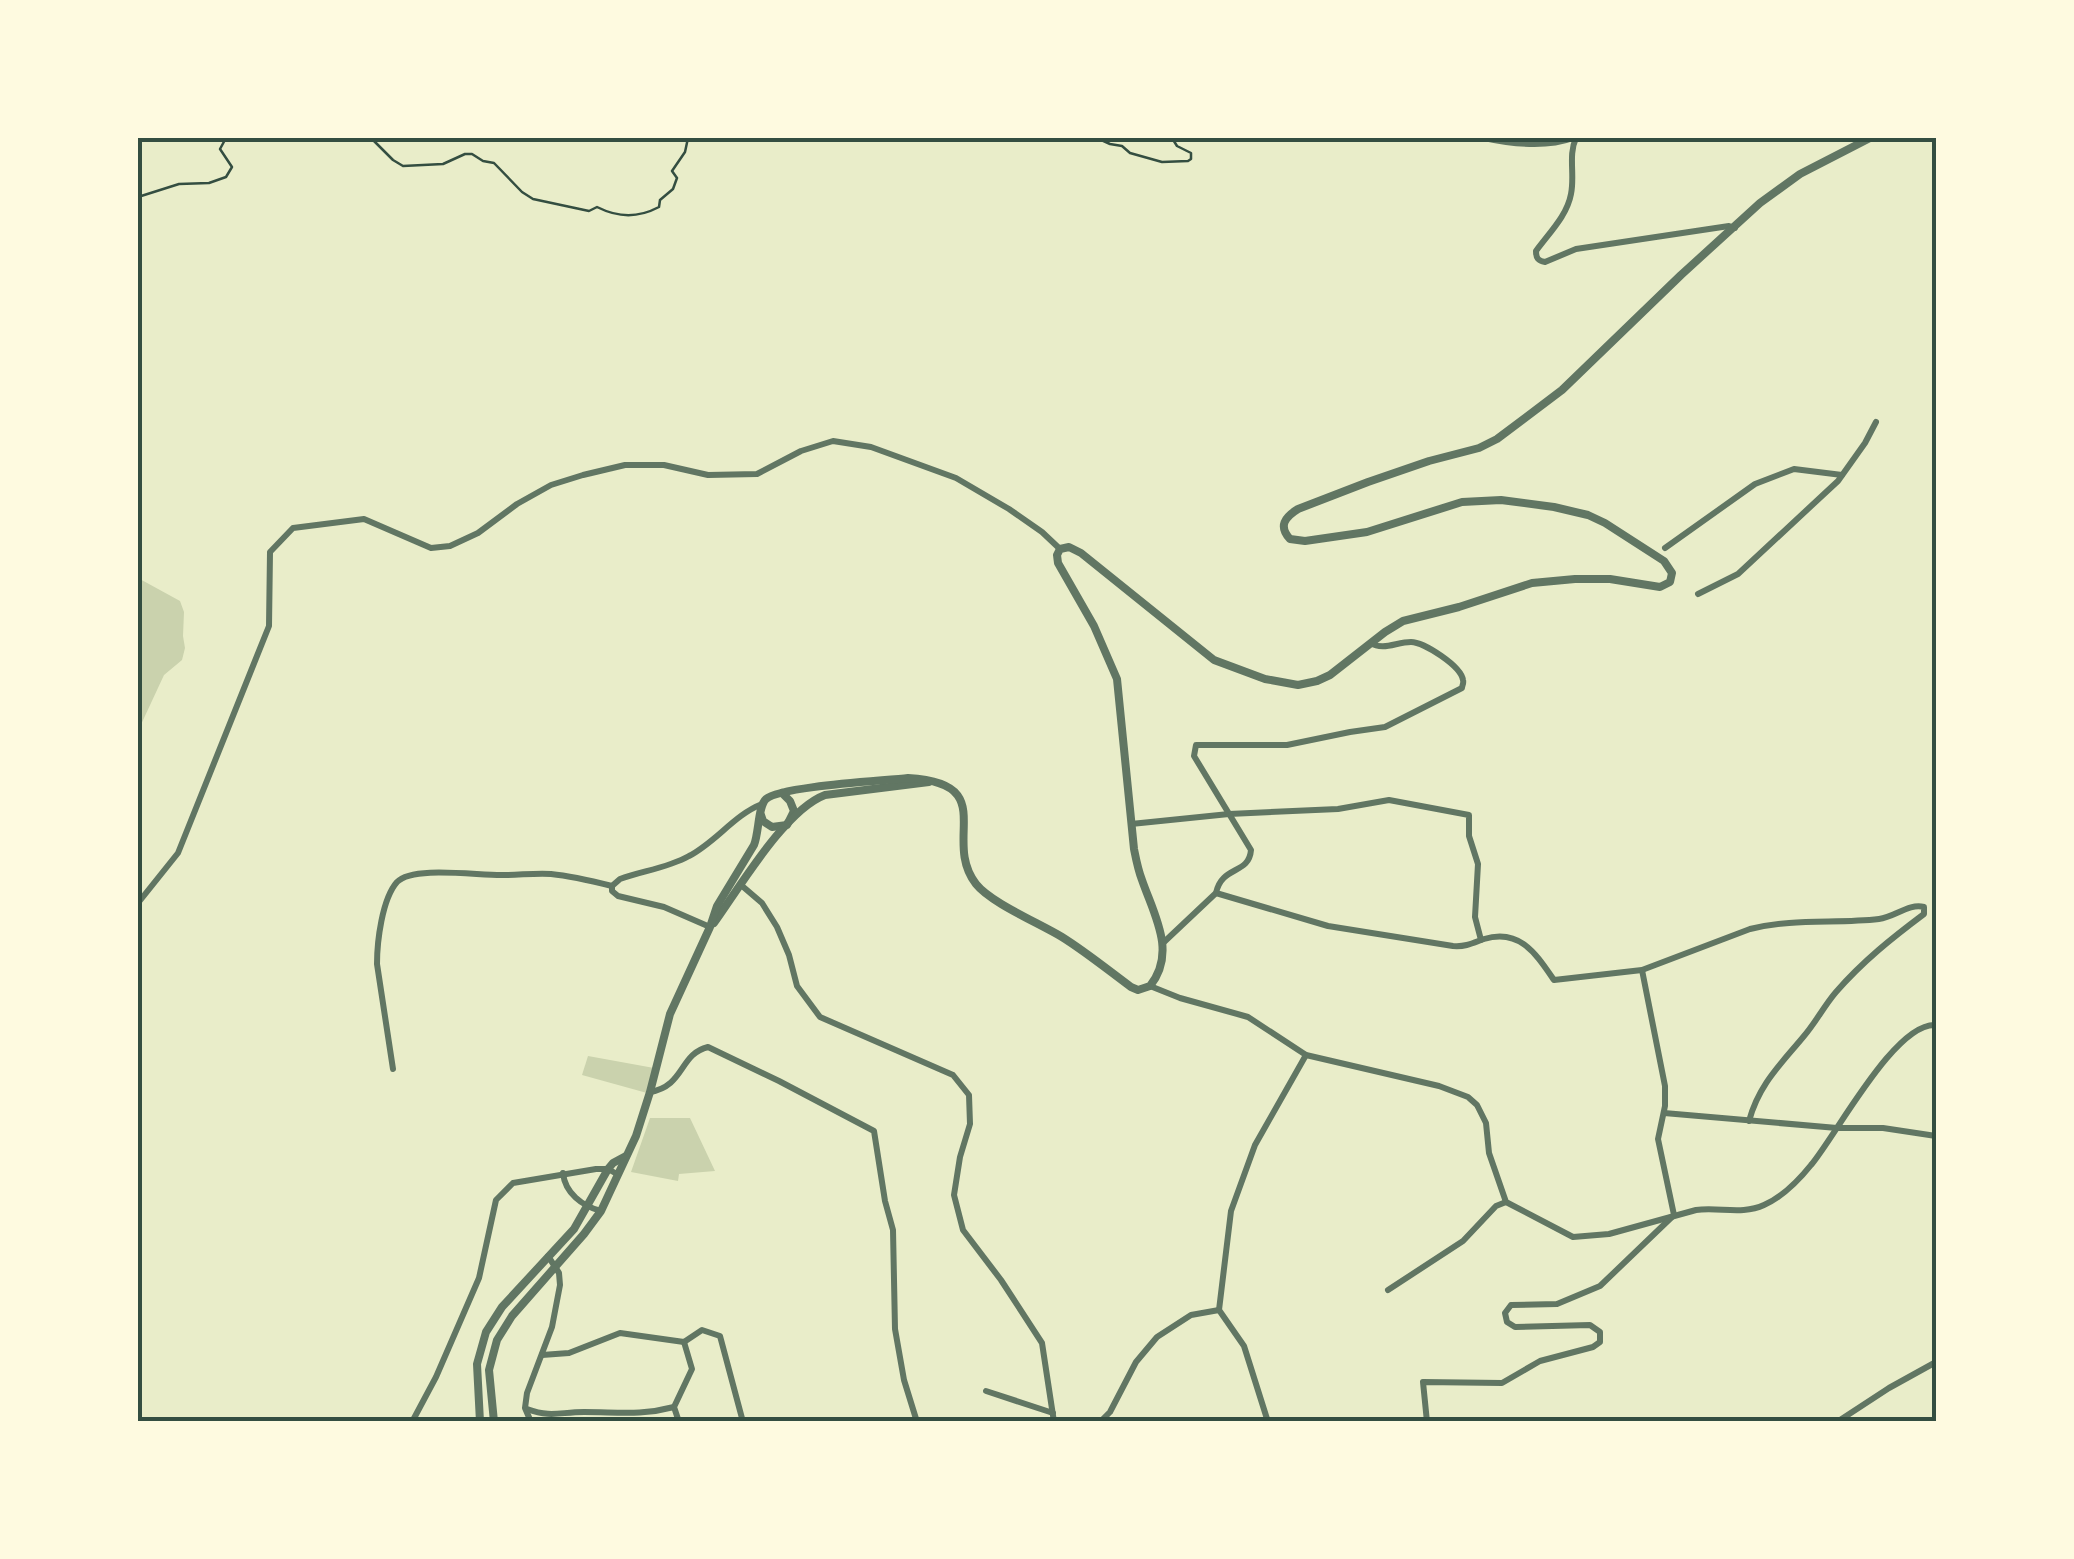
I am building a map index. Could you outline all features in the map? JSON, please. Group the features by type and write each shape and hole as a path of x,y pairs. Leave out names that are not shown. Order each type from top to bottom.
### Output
{"street":[{"path":"1484,138 1558,144 1575,138"},
{"path":"1575,138 1571,195 1564,214 1536,250 1540,262 1576,249 1735,228"},
{"path":"1060,549 1070,547 1081,553 1214,660 1285,683 1306,684 1330,674 1403,621 1532,583 1576,578 1660,587 1670,582 1669,567 1641,546 1597,519 1554,507 1502,500 1462,502 1390,526 1305,541 1290,539 1283,524 1298,509 1497,439 1562,390 1760,204 1800,174 1870,138"},
{"path":"1698,594 1738,574 1842,474 1876,422"},
{"path":"138,902 178,853 216,761 269,626 270,552 292,528 364,519 431,548 450,546 478,533 551,485 583,475 625,465 664,465 708,475 757,474 801,451 833,441 870,447 956,478 1009,509 1060,549"},
{"path":"1665,548 1755,484 1794,469 1842,474"},
{"path":"1060,549 1058,563 1094,626 1117,679 1139,871 1163,943 1160,969 1150,986"},
{"path":"1163,943 1216,893 1218,881 1246,865 1251,857 1251,850 1194,756 1196,745 1287,745 1385,727 1462,688 1458,670 1421,644 1408,642 1382,648 1370,644"},
{"path":"612,886 620,879 688,857 770,796 908,778 951,787 962,802 964,854 977,886 1082,950 1130,987 1138,990 1150,986 1248,1018 1306,1055 1439,1086 1468,1097 1486,1123 1489,1153 1506,1202 1573,1237 1609,1234 1709,1208 1743,1210 1765,1205 1811,1166 1893,1051 1922,1026 1936,1025"},
{"path":"710,927 806,806 825,795 934,782"},
{"path":"761,815 772,827 782,827 791,821 793,806 782,793"},
{"path":"1131,824 1338,809 1390,800 1470,815 1468,836 1479,871 1475,916 1482,940"},
{"path":"480,1422 476,1364 486,1332 502,1307 574,1228 626,1156 650,1092 670,1014 722,895 754,845 762,804"},
{"path":"393,1069 377,964 384,915 398,881 430,872 536,873 612,886"},
{"path":"741,885 762,903 777,927 797,986 820,1017 953,1076 969,1095 970,1124 954,1195 964,1230 1042,1344 1053,1418"},
{"path":"612,886 618,896 664,907 710,927"},
{"path":"1216,893 1328,926 1453,946 1470,946 1503,936 1532,949 1554,980 1642,970 1767,924 1874,920 1914,906 1924,907 1924,914 1868,958 1827,1003 1808,1032 1775,1068 1749,1120"},
{"path":"1642,970 1665,1086 1658,1148 1674,1215"},
{"path":"650,1092 668,1087 691,1056 708,1047 874,1131 893,1230 894,1329 917,1422"},
{"path":"1268,1422 1244,1346 1219,1310 1232,1210 1255,1145 1306,1055"},
{"path":"1664,1113 1838,1128 1883,1128 1936,1136"},
{"path":"412,1422 479,1278 496,1200 513,1182 563,1173 613,1172"},
{"path":"494,1422 490,1370 497,1340 512,1316 601,1211 613,1172"},
{"path":"563,1173 570,1192 587,1207 601,1211"},
{"path":"1388,1290 1463,1241 1496,1206 1506,1202"},
{"path":"1427,1422 1424,1382 1502,1382 1540,1361 1600,1342 1600,1332 1590,1326 1515,1326 1507,1322 1505,1312 1511,1305 1557,1304 1600,1286 1674,1215"},
{"path":"531,1422 525,1408 527,1393 552,1326 560,1285 556,1265 548,1256"},
{"path":"1100,1422 1110,1412 1136,1362 1158,1337 1190,1314 1219,1310"},
{"path":"542,1355 569,1353 620,1333 684,1342 702,1330 720,1336 744,1422"},
{"path":"679,1422 674,1407 692,1370 684,1342"},
{"path":"1836,1422 1936,1362"},
{"path":"986,1391 1053,1418"},
{"path":"525,1408 550,1416 580,1412 650,1414 674,1407"}],"path":[{"path":"138,197 180,184 208,183 226,177 232,167 220,148 226,138"},
{"path":"371,138 403,166 443,164 472,154 494,163 533,199 638,216 659,207 660,200 673,189 677,178 672,170 686,152 688,138"},
{"path":"1097,138 1162,162 1188,161 1191,153 1177,146 1172,138"}],"green space":[{"path":"138,578 180,601 185,648 182,660 164,675 138,731"},
{"path":"588,1056 654,1068 647,1093 582,1075"},
{"path":"650,1118 690,1118 715,1171 679,1174 678,1181 631,1172"}]}
